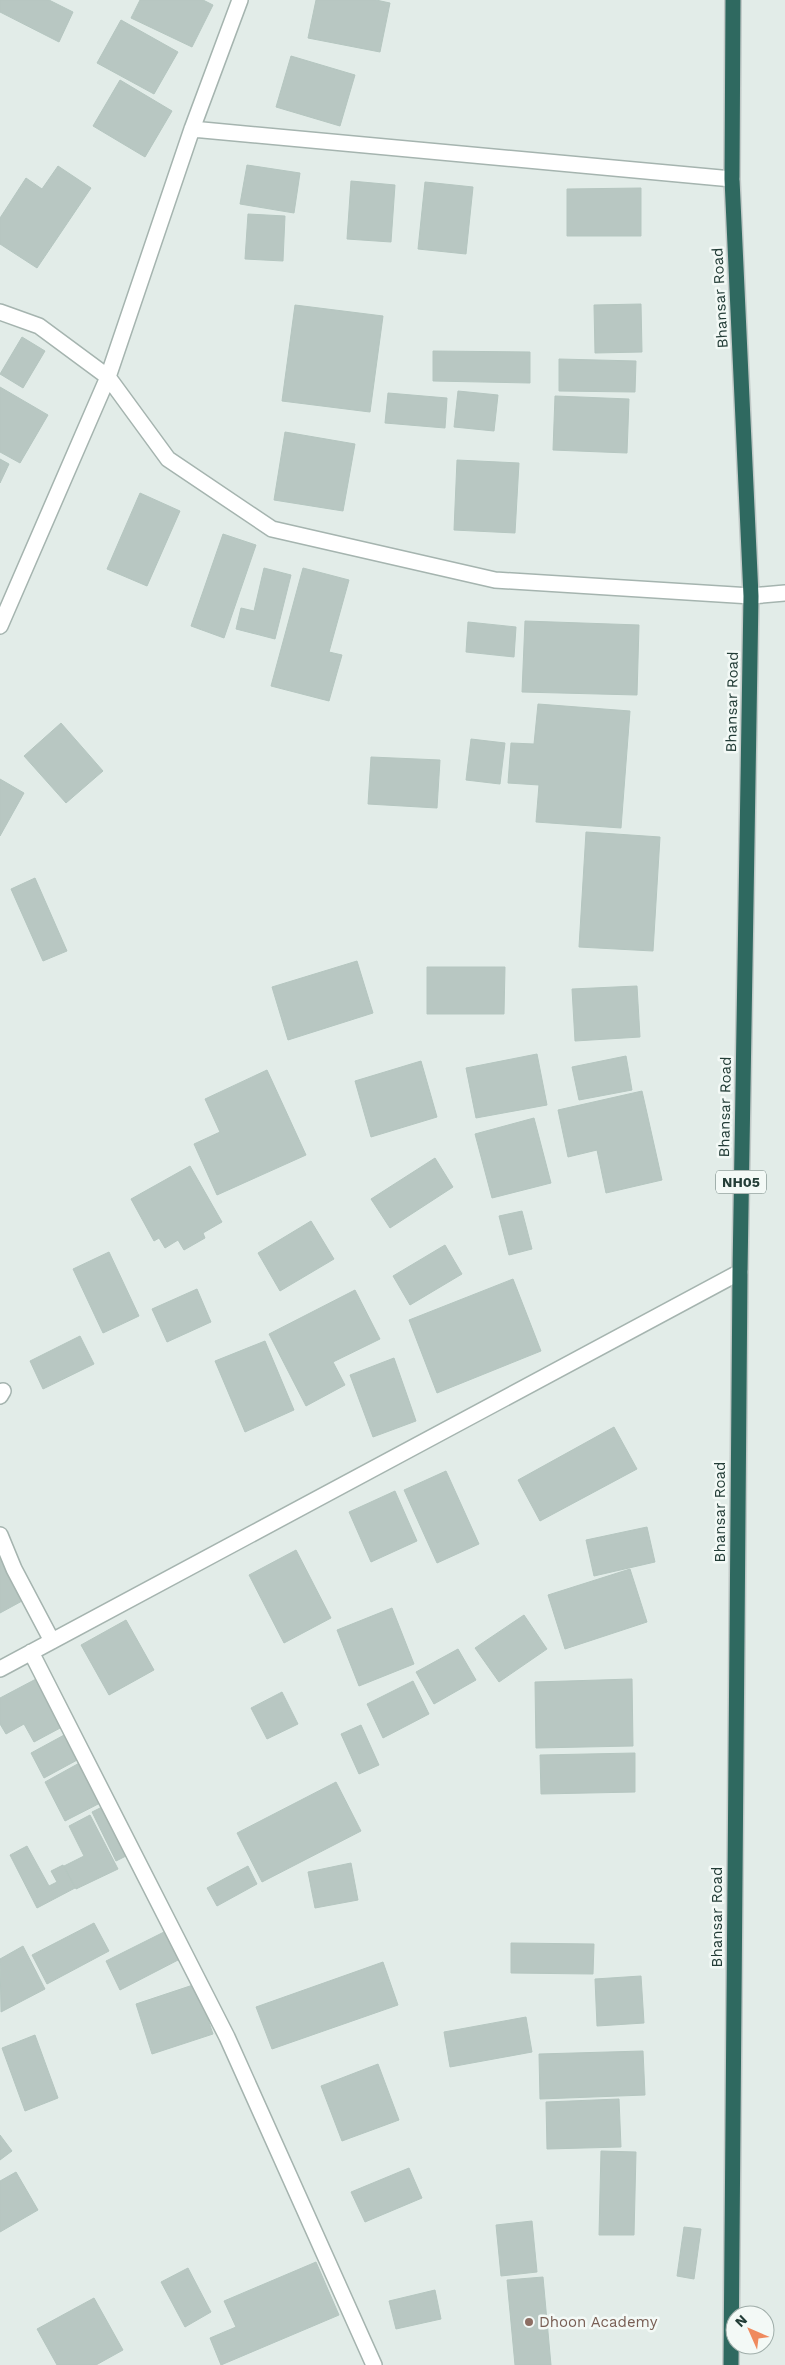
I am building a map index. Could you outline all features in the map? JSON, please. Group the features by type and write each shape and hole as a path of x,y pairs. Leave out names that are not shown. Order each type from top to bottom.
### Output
{"highway":[{"name":"Bhansar Road","path":"731,2365 740,1272 751,596 732,180 733,0"}],"street":[{"path":"0,626 108,377 192,129 240,0"},
{"path":"192,129 732,180"},
{"path":"0,312 39,326 108,377 168,459 272,529 495,580 751,596 785,593"},
{"path":"0,1668 740,1272"},
{"path":"0,1535 14,1569 52,1641"},
{"path":"31,1652 227,2036 374,2365"}],"building":[{"path":"0,0 49,0 73,12 59,42 0,12"},
{"path":"140,0 203,0 213,5 192,47 131,18"},
{"path":"316,0 376,0 390,3 380,52 308,38"},
{"path":"121,20 178,52 154,94 97,63"},
{"path":"291,56 355,75 340,126 276,107"},
{"path":"120,80 172,111 145,157 93,126"},
{"path":"247,165 300,173 294,213 240,204"},
{"path":"58,166 91,188 37,268 0,244 0,218 26,178 42,189"},
{"path":"351,181 395,185 391,242 347,239"},
{"path":"425,182 473,187 466,254 418,249"},
{"path":"641,188 641,236 567,236 567,189"},
{"path":"248,214 285,216 283,261 245,259"},
{"path":"641,304 642,352 595,353 594,305"},
{"path":"295,305 383,316 370,412 282,401"},
{"path":"22,337 45,351 23,388 0,374"},
{"path":"433,351 530,352 530,383 433,381"},
{"path":"559,359 636,361 635,392 559,391"},
{"path":"0,387 48,415 20,463 0,452"},
{"path":"458,391 498,395 494,431 454,427"},
{"path":"388,393 447,398 445,428 385,423"},
{"path":"555,396 629,399 627,453 553,450"},
{"path":"285,432 355,444 343,511 274,500"},
{"path":"0,459 9,464 0,483"},
{"path":"457,460 519,463 515,533 454,530"},
{"path":"140,493 180,511 147,586 107,569"},
{"path":"223,534 256,545 224,638 191,626"},
{"path":"264,568 291,575 275,639 236,629 241,608 254,611"},
{"path":"303,568 349,580 329,652 342,655 329,701 271,686"},
{"path":"525,621 639,625 637,695 522,692"},
{"path":"468,622 516,627 514,657 466,652"},
{"path":"538,704 630,711 621,828 536,822 539,785 508,783 511,743 534,744"},
{"path":"61,723 103,771 66,803 24,756"},
{"path":"471,739 505,743 500,784 466,780"},
{"path":"371,757 440,760 437,808 368,804"},
{"path":"0,779 24,793 0,836"},
{"path":"586,832 660,837 653,951 579,947"},
{"path":"35,878 67,951 43,961 11,889"},
{"path":"357,961 373,1013 288,1040 272,987"},
{"path":"427,967 505,967 504,1014 427,1014"},
{"path":"637,986 640,1037 575,1041 572,989"},
{"path":"537,1054 547,1105 476,1118 466,1068"},
{"path":"626,1056 632,1090 579,1100 572,1067"},
{"path":"421,1061 437,1117 371,1137 355,1081"},
{"path":"267,1070 306,1155 217,1195 194,1144 220,1132 205,1099"},
{"path":"642,1091 662,1180 606,1193 597,1150 568,1157 558,1110"},
{"path":"534,1118 551,1183 492,1198 475,1134"},
{"path":"435,1158 453,1187 390,1228 371,1199"},
{"path":"190,1166 222,1222 203,1233 205,1238 184,1250 178,1240 165,1248 159,1238 154,1241 131,1199"},
{"path":"522,1211 532,1249 509,1255 499,1216"},
{"path":"311,1221 334,1259 280,1291 258,1253"},
{"path":"445,1245 462,1274 410,1305 393,1276"},
{"path":"109,1252 139,1316 103,1333 73,1269"},
{"path":"513,1279 541,1351 437,1393 409,1320"},
{"path":"197,1289 211,1322 167,1342 152,1309"},
{"path":"355,1290 380,1339 333,1362 345,1385 306,1406 269,1334"},
{"path":"80,1336 94,1364 43,1389 30,1361"},
{"path":"265,1341 294,1410 245,1432 215,1361"},
{"path":"394,1358 416,1421 373,1437 350,1375"},
{"path":"614,1427 637,1469 540,1521 518,1480"},
{"path":"446,1471 479,1544 437,1563 404,1490"},
{"path":"395,1491 417,1541 371,1562 349,1512"},
{"path":"647,1527 655,1562 594,1576 586,1540"},
{"path":"296,1550 331,1618 284,1643 249,1575"},
{"path":"0,1558 22,1601 0,1613"},
{"path":"630,1569 647,1622 565,1649 548,1595"},
{"path":"392,1608 414,1664 359,1686 337,1630"},
{"path":"524,1615 547,1649 499,1682 475,1648"},
{"path":"126,1620 154,1670 109,1695 81,1645"},
{"path":"458,1649 476,1680 434,1704 416,1672"},
{"path":"36,1679 62,1727 34,1742 24,1724 6,1734 0,1724 0,1698"},
{"path":"632,1679 633,1746 536,1748 535,1682"},
{"path":"413,1681 429,1714 383,1738 367,1704"},
{"path":"282,1692 298,1724 267,1739 251,1708"},
{"path":"361,1725 379,1765 359,1774 341,1734"},
{"path":"66,1734 79,1759 44,1778 31,1753"},
{"path":"635,1753 635,1792 541,1794 540,1755"},
{"path":"83,1761 104,1801 65,1821 45,1782"},
{"path":"336,1782 361,1831 262,1882 237,1833"},
{"path":"104,1806 128,1855 116,1861 92,1812"},
{"path":"90,1815 118,1869 76,1889 64,1866 84,1856 69,1826"},
{"path":"27,1846 49,1886 57,1882 51,1871 63,1865 75,1888 37,1908 10,1855"},
{"path":"351,1863 358,1900 315,1908 308,1872"},
{"path":"248,1866 257,1884 217,1906 207,1888"},
{"path":"94,1923 109,1951 47,1984 32,1955"},
{"path":"166,1931 180,1959 120,1990 106,1961"},
{"path":"511,1943 594,1944 593,1974 511,1973"},
{"path":"23,1946 45,1989 1,2012 0,1959"},
{"path":"383,1962 398,2005 272,2049 256,2007"},
{"path":"641,1976 644,2023 597,2026 595,1979"},
{"path":"196,1984 213,2034 152,2054 136,2004"},
{"path":"526,2017 532,2052 450,2067 444,2032"},
{"path":"35,2035 58,2098 25,2111 2,2048"},
{"path":"643,2051 645,2095 540,2099 539,2054"},
{"path":"378,2064 399,2120 342,2141 321,2086"},
{"path":"619,2099 621,2147 547,2149 546,2102"},
{"path":"0,2135 12,2151 0,2160"},
{"path":"601,2151 636,2152 634,2235 599,2235"},
{"path":"409,2168 422,2198 365,2222 351,2192"},
{"path":"16,2172 38,2210 0,2232 0,2181"},
{"path":"532,2221 537,2272 501,2276 496,2225"},
{"path":"684,2227 701,2229 694,2279 677,2276"},
{"path":"316,2262 339,2315 221,2365 210,2338 236,2327 224,2301"},
{"path":"188,2268 211,2312 185,2327 161,2282"},
{"name":"Dhoon Academy","path":"543,2277 551,2365 515,2365 507,2280"},
{"path":"435,2290 441,2319 396,2329 389,2301"},
{"path":"94,2298 123,2350 96,2365 57,2365 37,2329"}],"place":[{"name":"Dhoon Academy","path":"529,2322"}]}
